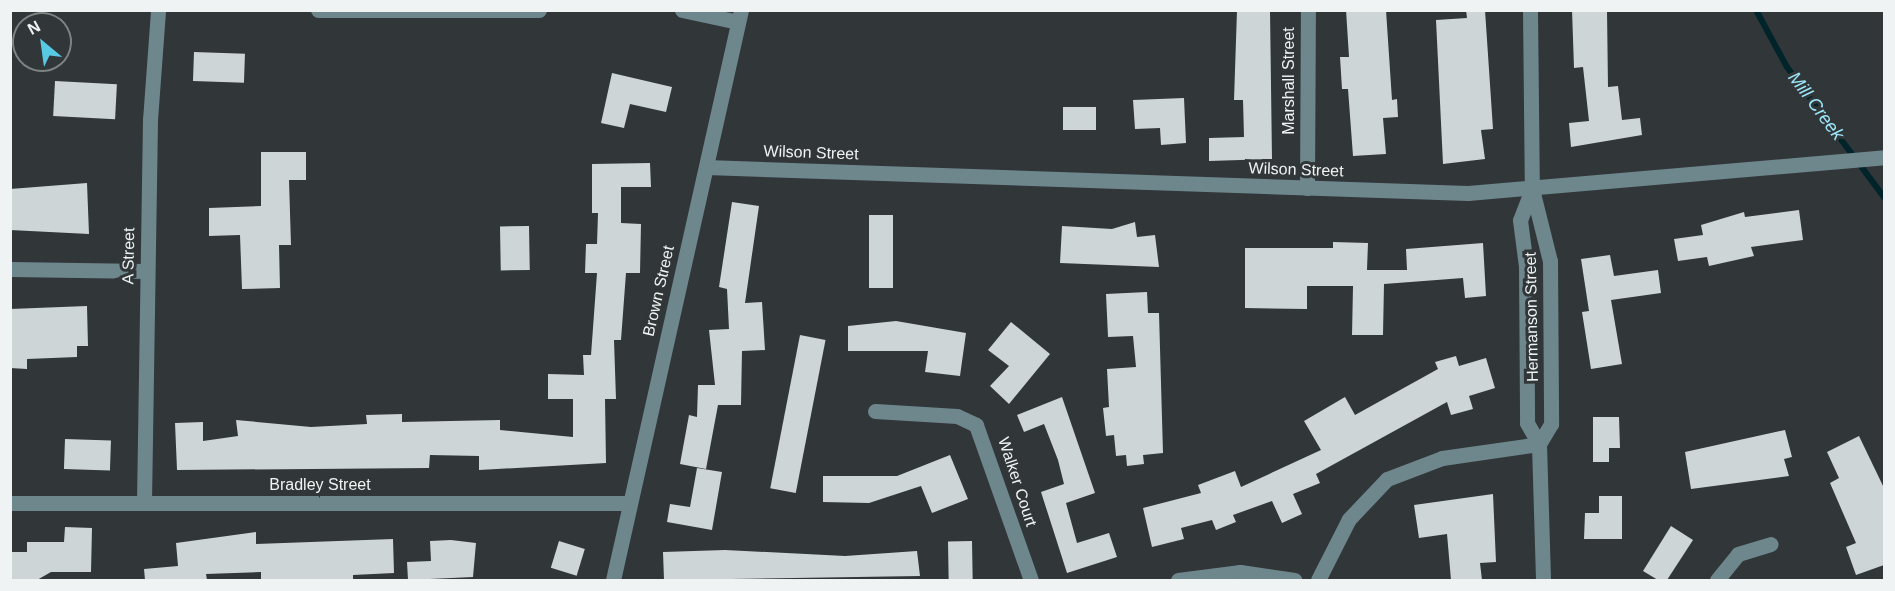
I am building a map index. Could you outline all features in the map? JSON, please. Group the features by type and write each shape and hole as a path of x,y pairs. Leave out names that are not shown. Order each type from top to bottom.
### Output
{"street":[{"name":"A Street","path":"144,502 146,271 158,10"},
{"path":"318,10 539,10"},
{"path":"682,10 740,16"},
{"name":"Marshall Street","path":"1307,188 1308,10"},
{"name":"Hermanson Street","path":"1530,10 1532,189 1550,261 1551,424 1539,444"},
{"name":"Brown Street","path":"613,580 740,16"},
{"name":"Wilson Street","path":"706,167 1439,193 1532,189 1884,157"},
{"name":"Hermanson Street","path":"1532,189 1520,220 1526,266 1527,423 1539,444 1543,580"},
{"path":"10,269 146,271"},
{"name":"Walker Court","path":"875,411 957,416 976,425 1031,580"},
{"path":"1318,580 1349,519 1387,479 1442,458 1539,444"},
{"name":"Bradley Street","path":"10,502 630,503"},
{"path":"1717,580 1738,554 1771,544"},
{"path":"1178,580 1240,572 1294,580"}],"building":[{"path":"1237,10 1270,10 1272,159 1209,161 1209,138 1244,137 1243,100 1234,100"},
{"path":"1346,10 1386,10 1392,100 1397,99 1398,117 1383,118 1386,154 1353,156 1348,89 1342,89 1340,57 1349,57"},
{"path":"1466,10 1485,10 1493,129 1481,130 1485,159 1443,164 1436,20 1467,18"},
{"path":"1572,10 1607,10 1608,87 1618,86 1622,120 1640,118 1642,135 1571,147 1569,123 1589,121 1583,67 1574,68"},
{"path":"194,52 245,54 244,83 193,81"},
{"path":"612,73 672,87 666,112 630,104 624,128 601,123"},
{"path":"55,81 117,84 115,119 53,116"},
{"path":"1184,98 1186,143 1161,145 1160,128 1135,129 1133,100"},
{"path":"1063,107 1096,107 1096,130 1063,130"},
{"path":"261,152 306,152 306,180 289,180 291,245 279,245 280,288 242,289 240,235 209,236 209,208 261,206"},
{"path":"650,163 651,187 621,187 621,223 641,224 640,273 626,273 621,340 614,340 616,399 605,399 606,463 479,470 479,456 430,455 429,468 177,470 175,423 203,422 203,441 238,436 236,420 311,427 367,424 366,415 402,414 402,422 500,420 500,430 573,437 573,399 548,399 548,374 584,375 583,355 591,355 597,273 585,273 586,244 597,244 598,213 592,213 592,164"},
{"path":"87,183 89,234 10,230 10,189"},
{"path":"732,202 759,206 745,303 762,302 765,350 742,351 741,405 718,405 706,469 680,464 689,415 697,417 698,385 715,385 709,330 729,329 727,289 719,287"},
{"path":"1799,210 1803,240 1751,247 1754,256 1709,266 1707,257 1678,261 1674,239 1703,235 1701,225 1744,212 1745,217"},
{"path":"869,215 893,215 893,288 869,288"},
{"path":"1135,222 1137,237 1155,235 1159,267 1060,263 1062,226 1112,229"},
{"path":"529,226 530,270 501,270 500,227"},
{"path":"1333,242 1368,243 1367,270 1407,270 1406,249 1483,243 1486,296 1465,298 1463,278 1384,284 1383,335 1352,335 1353,286 1307,286 1307,309 1245,308 1245,248 1333,248"},
{"path":"1610,255 1614,276 1658,270 1661,293 1611,300 1622,364 1591,369 1582,312 1589,311 1581,259"},
{"path":"1147,292 1148,313 1159,313 1163,453 1143,455 1144,464 1127,466 1126,455 1116,456 1114,435 1106,436 1103,408 1109,407 1107,369 1136,367 1133,336 1108,337 1106,294"},
{"path":"87,306 88,346 77,346 77,357 27,359 27,369 10,368 10,309"},
{"path":"896,321 966,333 960,376 925,372 928,351 848,351 848,326"},
{"path":"1011,322 1050,354 1009,404 990,386 1009,366 988,350"},
{"path":"800,335 826,340 796,493 770,488"},
{"path":"1456,356 1459,366 1486,358 1495,388 1469,396 1473,409 1451,415 1447,402 1316,474 1320,483 1293,494 1302,514 1282,523 1272,501 1233,515 1236,522 1216,530 1212,520 1181,528 1184,539 1152,547 1143,508 1201,493 1198,485 1235,471 1241,487 1321,450 1304,421 1345,397 1355,415 1438,369 1435,362"},
{"path":"1062,397 1095,493 1066,503 1077,543 1109,533 1117,557 1067,573 1041,492 1064,484 1058,460 1044,424 1024,432 1017,415"},
{"path":"1593,417 1619,417 1620,448 1609,448 1609,462 1593,462"},
{"path":"1785,430 1792,457 1784,459 1789,476 1691,489 1685,452"},
{"path":"1859,436 1884,488 1884,565 1856,575 1846,547 1856,543 1830,483 1839,478 1827,452"},
{"path":"65,439 111,441 110,471 64,469"},
{"path":"950,455 968,499 932,513 921,486 869,503 823,502 823,476 897,476"},
{"path":"697,468 722,472 712,530 667,522 670,504 690,507"},
{"path":"1493,494 1496,562 1480,563 1482,580 1451,580 1447,534 1419,538 1414,505"},
{"path":"1599,496 1622,496 1622,539 1584,539 1585,513 1599,513"},
{"path":"1671,526 1693,540 1667,580 1658,580 1643,571"},
{"path":"65,527 92,528 91,572 51,572 37,580 10,580 10,552 27,552 27,542 64,542"},
{"path":"256,532 256,544 393,539 394,573 353,575 353,580 261,580 261,572 206,574 207,580 145,580 144,569 178,566 176,543"},
{"path":"451,540 476,543 473,577 408,580 407,562 431,561 430,541"},
{"path":"559,541 585,549 577,576 551,568"},
{"path":"948,541 972,541 973,580 949,580"},
{"path":"725,550 845,556 917,551 920,576 664,580 663,552"}],"waterway":[{"name":"Mill Creek","path":"1756,10 1787,67 1884,197"}]}
